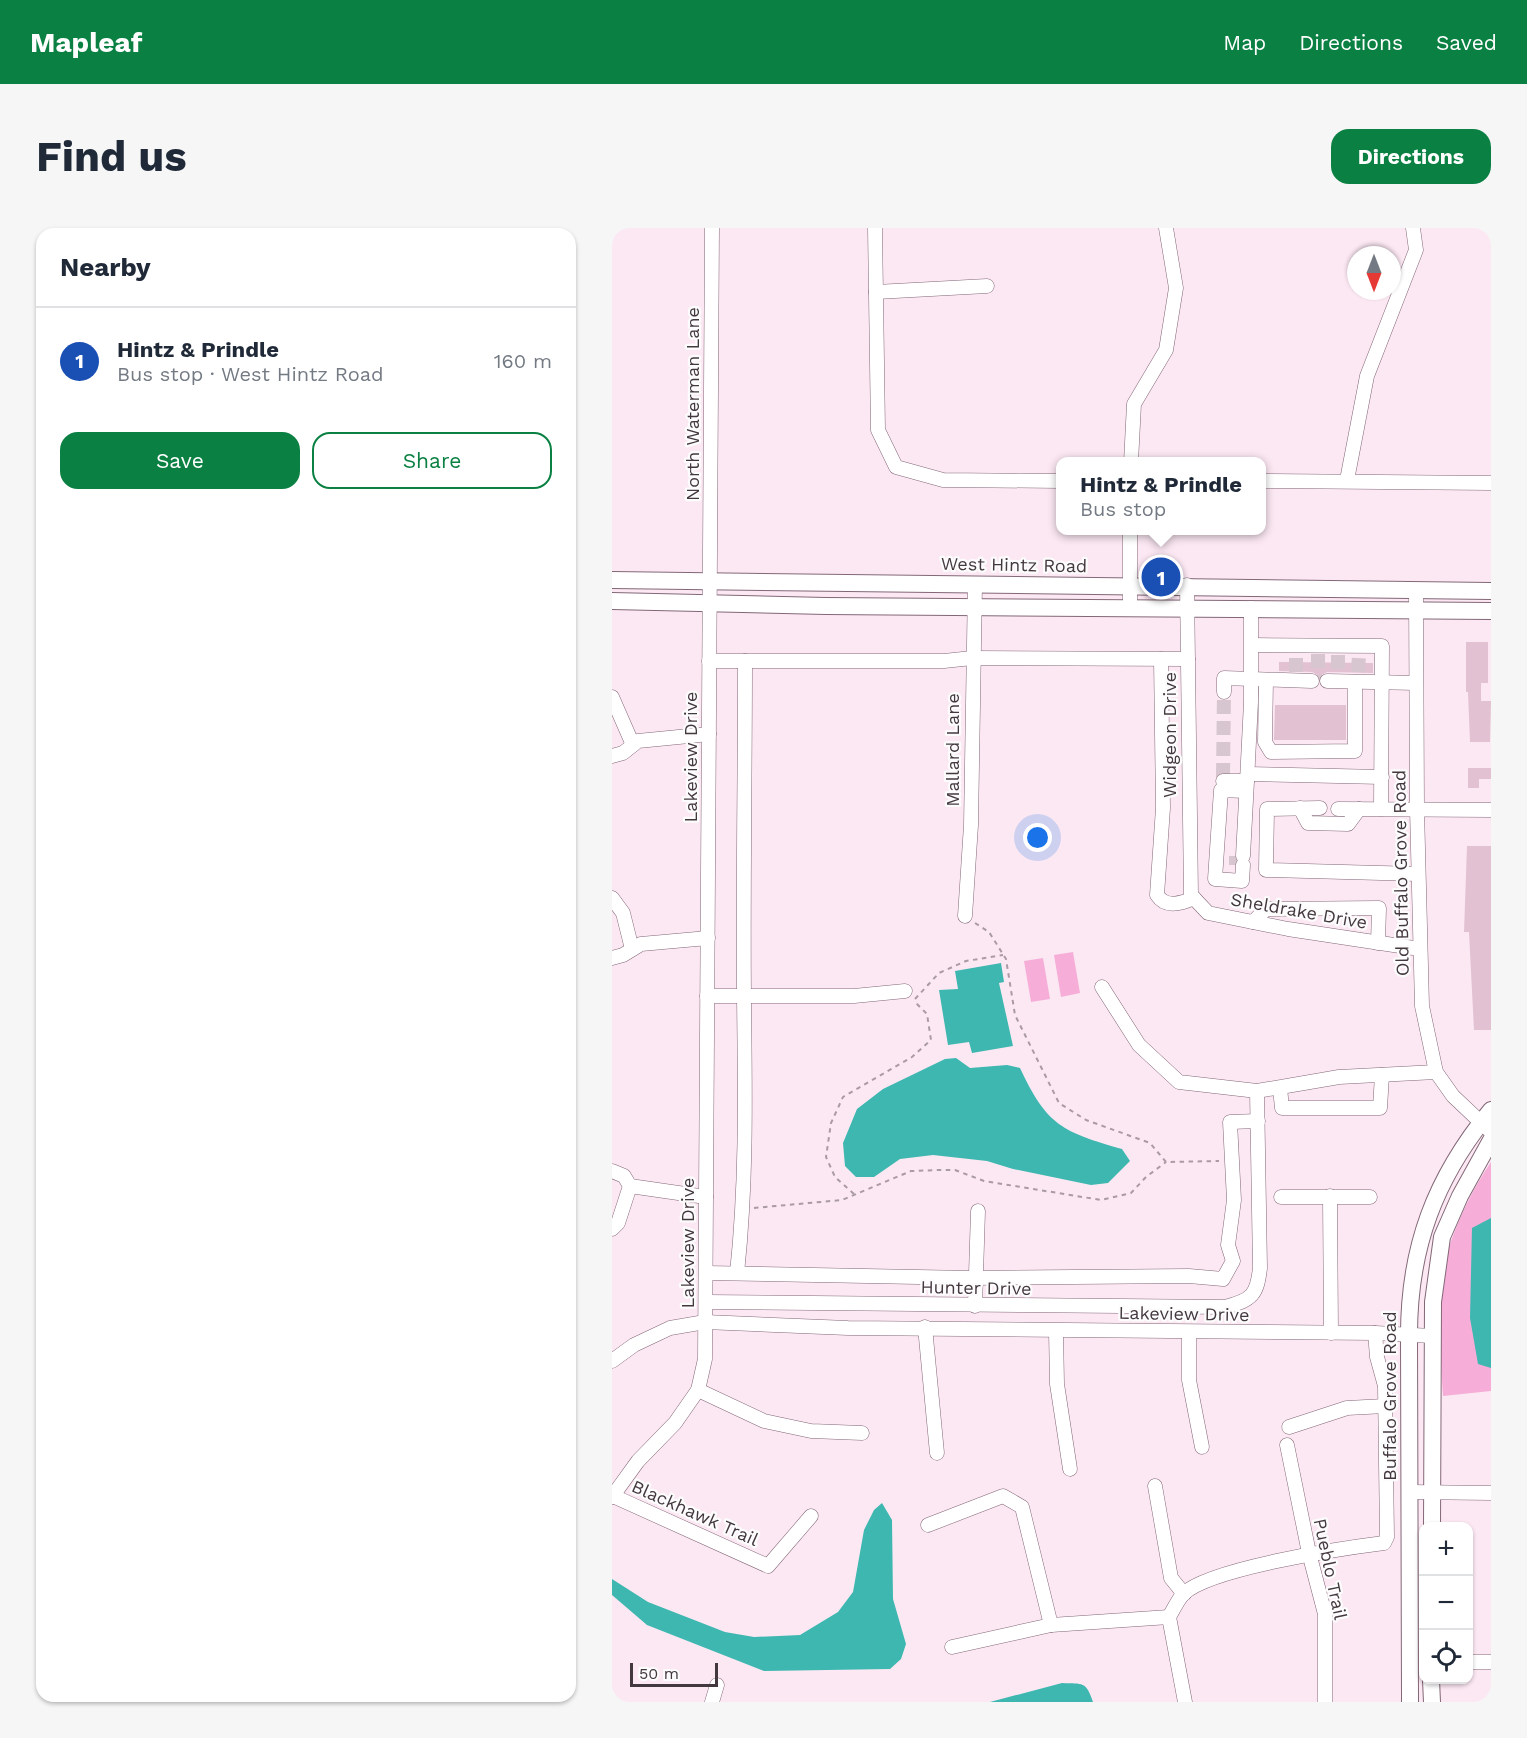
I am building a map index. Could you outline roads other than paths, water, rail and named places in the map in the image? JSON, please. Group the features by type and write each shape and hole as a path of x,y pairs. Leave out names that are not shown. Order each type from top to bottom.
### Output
{"main road":[{"name":"West Hintz Road","path":"612,580 1187,585 1491,591"},
{"path":"612,601 1491,611"},
{"name":"Buffalo Grove Road","path":"1410,1702 1417,1663 1409,1492 1409,1335 1412,1280 1422,1231 1438,1190 1485,1128 1491,1110"},
{"path":"1432,1522 1433,1302 1442,1237 1460,1196 1491,1140"},
{"path":"1431,1684 1432,1702"}],"street":[{"name":"North Waterman Lane","path":"710,581 712,228"},
{"path":"876,228 878,430 896,467 943,480 1056,481"},
{"path":"1131,457 1134,404 1166,350 1176,288 1166,228"},
{"path":"1347,480 1367,376 1416,250 1413,228"},
{"path":"876,292 987,286"},
{"path":"1266,481 1491,483"},
{"path":"1130,535 1130,607"},
{"name":"Lakeview Drive","path":"710,581 705,1322 848,1328 1375,1333 1432,1336"},
{"name":"Mallard Lane","path":"965,916 971,825 975,584"},
{"name":"Widgeon Drive","path":"1187,585 1189,884 1191,895 1194,898"},
{"name":"Old Buffalo Grove Road","path":"1416,590 1417,809 1422,1006 1436,1072 1485,1128"},
{"path":"1251,608 1252,645 1259,679 1265,742 1271,752 1355,751 1357,678"},
{"path":"1252,645 1296,650 1359,650 1382,646 1382,809"},
{"path":"709,661 944,661 972,658 1188,659"},
{"path":"1161,659 1163,808 1157,895 1161,901 1169,904 1194,898"},
{"path":"737,1273 744,1209 747,1111 744,996 745,661"},
{"path":"1224,692 1224,678 1259,679 1296,676 1312,681"},
{"path":"1334,678 1416,683"},
{"path":"1259,679 1247,782 1242,881 1215,879 1223,783 1247,782 1382,777"},
{"path":"612,697 633,745"},
{"path":"612,756 623,753 638,741 709,734"},
{"path":"1320,808 1267,808 1266,870 1418,874"},
{"path":"1300,808 1308,823 1348,824 1359,809"},
{"path":"1338,808 1491,810"},
{"path":"612,898 623,913 632,949"},
{"name":"Sheldrake Drive","path":"1194,898 1208,913 1420,949"},
{"path":"1252,922 1266,909 1379,908 1378,943"},
{"path":"612,958 641,944 708,938"},
{"path":"1102,987 1139,1044 1179,1082 1257,1091 1339,1077 1436,1072"},
{"path":"707,996 910,996"},
{"path":"1280,1088 1282,1108 1380,1108 1383,1075"},
{"path":"1233,1261 1260,1259 1257,1091"},
{"path":"706,1273 976,1278 1190,1275 1223,1279 1233,1261 1228,1245 1234,1200 1230,1122 1258,1121"},
{"path":"612,1172 624,1176 630,1186 618,1223 612,1229"},
{"path":"630,1186 706,1197"},
{"path":"1330,1196 1331,1333"},
{"path":"1281,1197 1370,1197"},
{"path":"975,1306 978,1211"},
{"name":"Hunter Drive","path":"706,1302 1225,1307 1246,1302 1258,1287 1260,1259"},
{"path":"612,1361 634,1345 670,1328 705,1322 705,1359 698,1390 675,1423 638,1461 612,1496"},
{"path":"925,1327 937,1453"},
{"path":"1056,1331 1057,1384 1070,1469"},
{"path":"1189,1332 1189,1380 1202,1448"},
{"path":"1185,1702 1169,1617 1184,1594 1207,1580 1309,1553 1384,1543 1387,1537 1385,1386 1377,1357 1375,1333"},
{"path":"698,1390 764,1421 812,1431 862,1433"},
{"path":"1289,1427 1347,1408 1385,1406"},
{"name":"Pueblo Trail","path":"1287,1444 1309,1553 1325,1614 1325,1702"},
{"path":"1155,1485 1171,1578 1184,1594"},
{"path":"1409,1492 1491,1493"},
{"name":"Blackhawk Trail","path":"612,1496 768,1566 811,1516"},
{"path":"928,1525 1003,1496 1022,1507 1051,1625"},
{"path":"952,1647 1051,1625 1169,1617"},
{"path":"1473,1662 1491,1662"},
{"path":"712,1702 717,1685"}],"tunnel":[{"path":"1296,654 1296,672"},
{"path":"1318,654 1318,681"},
{"path":"1358,672 1359,654"},
{"path":"1338,655 1338,672"},
{"path":"1223,777 1224,692"},
{"path":"1236,856 1236,865"}],"place":[{"name":"Hintz & Prindle","path":"1161,577"}]}
